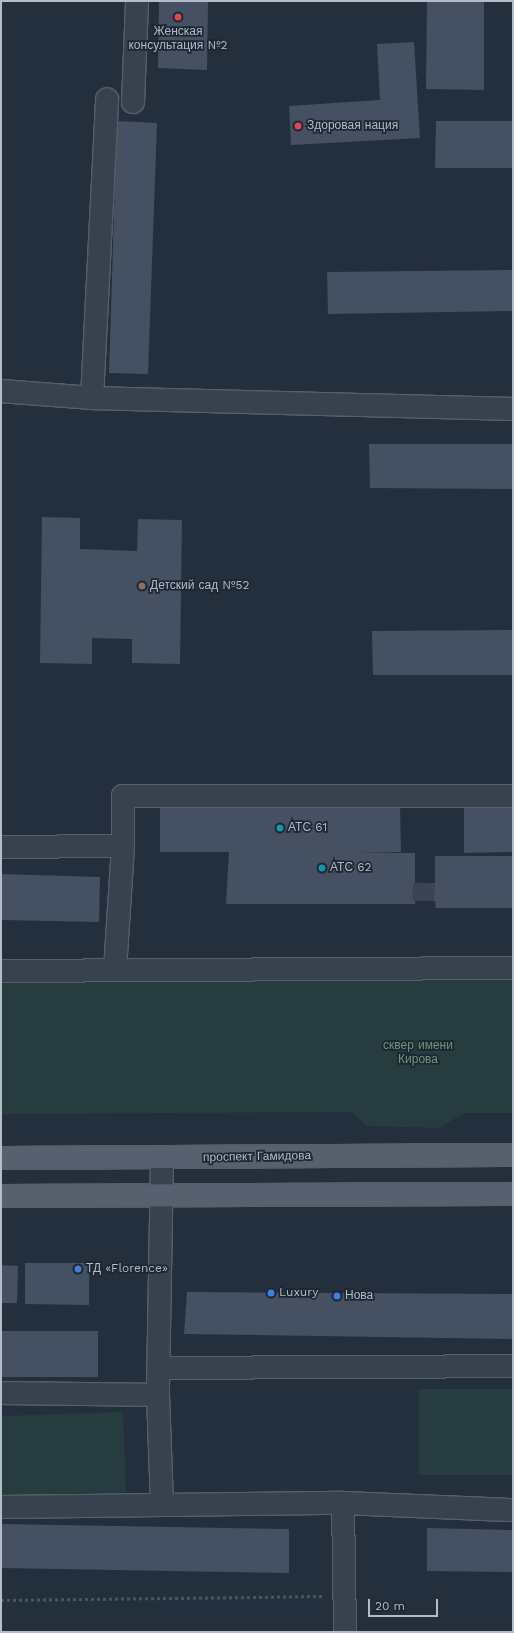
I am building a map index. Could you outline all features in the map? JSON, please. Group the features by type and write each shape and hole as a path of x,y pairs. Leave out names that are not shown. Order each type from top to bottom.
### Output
{"main road":[{"name":"проспект Гамидова","path":"1,1158 162,1159 362,1154 513,1155"},
{"path":"1,1196 513,1194"}],"street":[{"path":"133,102 137,1"},
{"path":"92,398 107,99"},
{"path":"1,391 92,398 513,409"},
{"path":"115,970 123,846 123,796 513,796"},
{"path":"1,847 123,846"},
{"path":"1,971 513,968"},
{"path":"162,1159 158,1395 162,1505"},
{"path":"159,1368 513,1366"},
{"path":"1,1393 158,1395"},
{"path":"343,1503 343,1596 345,1632"},
{"path":"1,1507 343,1503 513,1510"}],"path":[{"path":"1,1600 343,1596"}],"green space":[{"name":"сквер имени Кирова","path":"513,977 513,1113 464,1113 439,1128 367,1126 352,1112 1,1114 1,982"},
{"path":"419,1389 513,1389 513,1475 419,1475"},
{"path":"123,1412 126,1492 1,1496 1,1416"}],"building":[{"path":"159,1 208,1 207,70 158,68"},
{"path":"427,1 484,1 484,90 426,89"},
{"path":"414,42 420,138 291,145 289,106 380,100 377,44"},
{"path":"117,121 157,123 148,374 109,373"},
{"path":"436,121 513,121 513,168 435,168"},
{"path":"513,270 513,311 328,314 327,272"},
{"path":"369,444 513,444 513,489 370,488"},
{"path":"42,517 80,518 80,549 137,551 138,519 182,520 180,664 132,663 132,639 92,638 92,664 40,663"},
{"path":"513,630 513,675 373,675 372,631"},
{"path":"400,803 401,852 357,853 415,853 415,883 435,883 435,856 513,856 513,908 436,908 435,901 415,901 415,904 226,904 229,852 160,852 160,804"},
{"path":"464,807 513,807 513,852 464,853"},
{"path":"1,874 100,877 99,922 1,920"},
{"path":"25,1263 89,1263 89,1305 25,1304"},
{"path":"1,1265 18,1266 17,1303 1,1303"},
{"path":"187,1292 513,1294 513,1339 184,1334"},
{"path":"1,1331 98,1331 98,1377 1,1377"},
{"path":"1,1524 289,1529 289,1573 1,1568"},
{"path":"427,1528 513,1530 513,1572 427,1571"}],"tunnel":[{"path":"423,901 424,883"}],"place":[{"name":"Женская консультация №2","path":"178,17"},
{"name":"Здоровая нация","path":"298,126"},
{"name":"Детский сад №52","path":"142,586"},
{"name":"АТС 61","path":"280,828"},
{"name":"АТС 62","path":"322,868"},
{"name":"ТД «Florence»","path":"78,1269"},
{"name":"Luxury","path":"271,1293"},
{"name":"Нова","path":"337,1296"}]}
